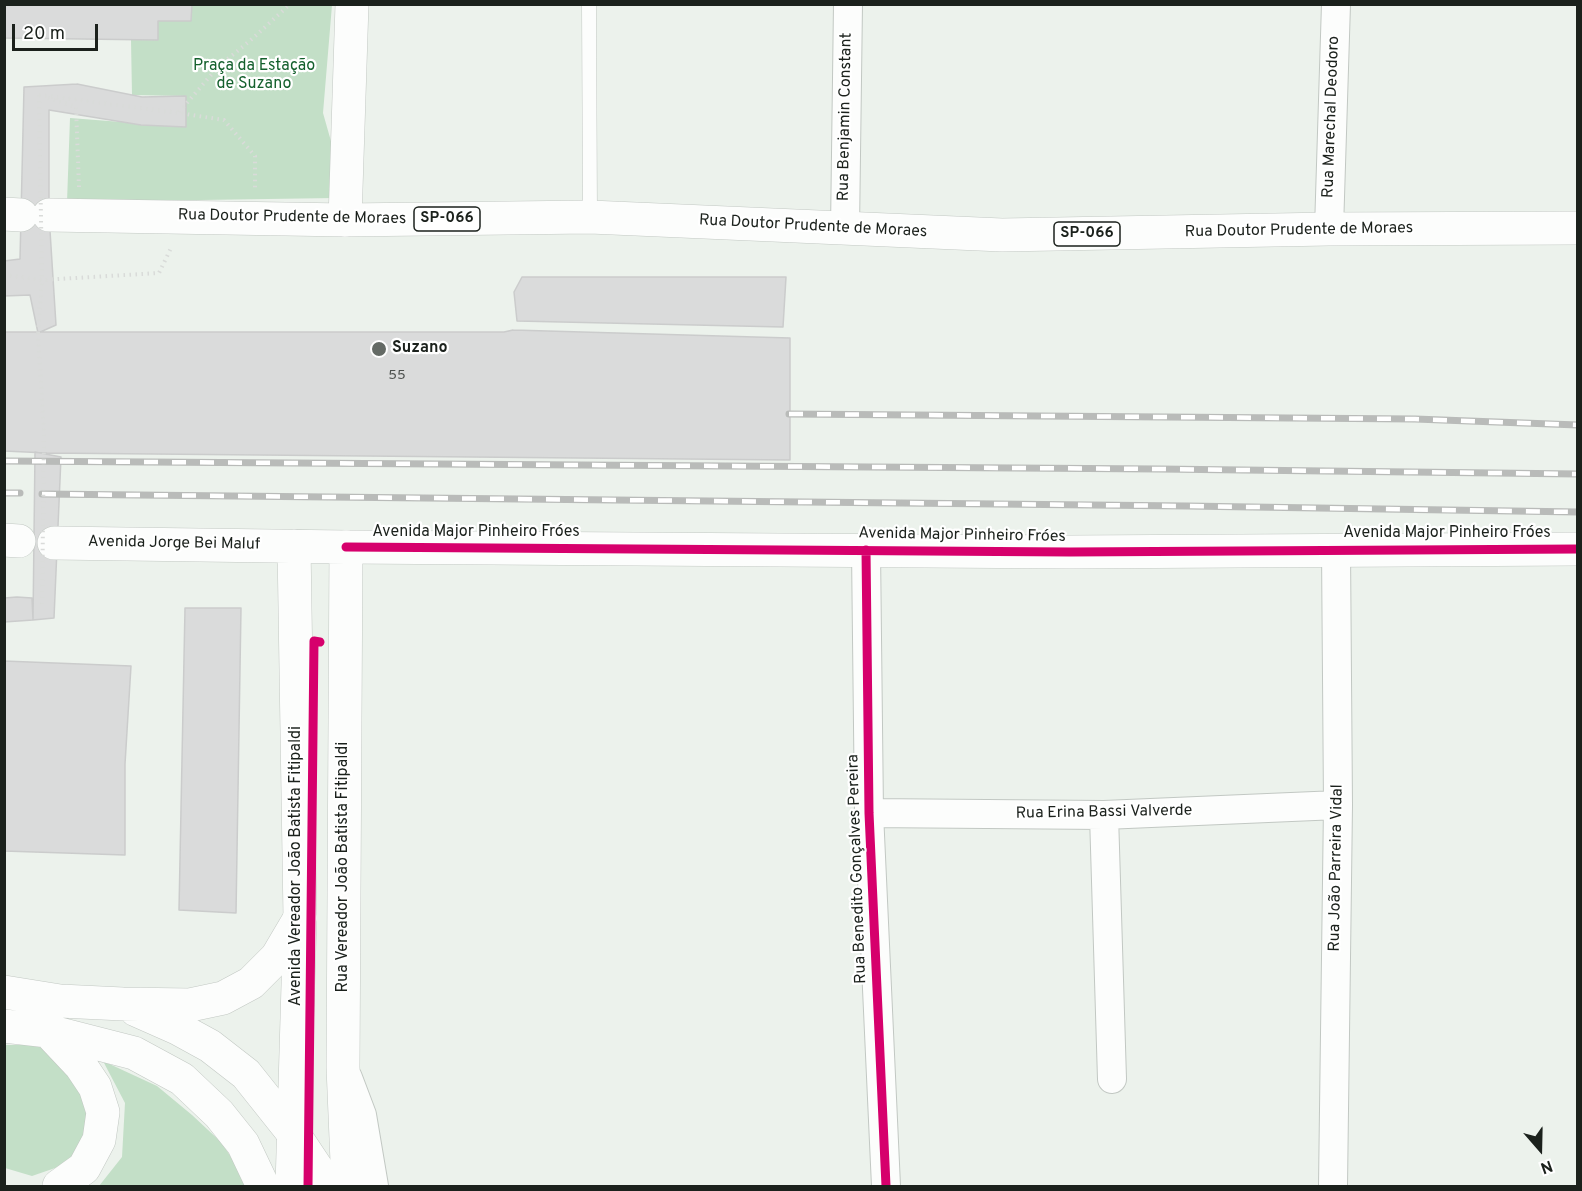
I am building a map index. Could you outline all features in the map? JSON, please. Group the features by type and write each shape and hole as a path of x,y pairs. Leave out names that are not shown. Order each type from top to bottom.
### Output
{"main road":[{"path":"345,220 352,4"},
{"name":"Rua Doutor Prudente de Moraes","path":"25,214 345,220 590,217 1002,235 1329,229 1578,228"},
{"name":"Avenida Jorge Bei Maluf","path":"54,543 294,546"},
{"name":"Avenida Major Pinheiro Fróes","path":"294,546 1082,552 1578,549"},
{"name":"Avenida Vereador João Batista Fitipaldi","path":"292,1186 300,918 294,546"},
{"name":"Rua Vereador João Batista Fitipaldi","path":"345,547 343,1067 348,1186"},
{"path":"4,992 60,1000 123,1004 190,1005 223,998 251,983 277,957 300,918"},
{"path":"123,1004 179,1029 210,1046 246,1074 293,1133 319,1172 325,1186"},
{"path":"4,1026 48,1031 134,1053 182,1079 219,1114 243,1144 264,1186"},
{"path":"48,1031 81,1066 95,1087 103,1112 99,1140 84,1168 59,1186"}],"street":[{"name":"Rua Benjamin Constant","path":"845,229 848,4"},
{"name":"Rua Marechal Deodoro","path":"1329,229 1336,4"},
{"name":"Rua Benedito Gonçalves Pereira","path":"866,550 869,813 886,1186"},
{"name":"Rua João Parreira Vidal","path":"1333,1186 1338,806 1336,550"},
{"name":"Rua Erina Bassi Valverde","path":"869,813 1104,815 1338,806"},
{"path":"1104,815 1112,1079"},
{"path":"343,1067 362,1115 374,1186"}],"lane":[{"path":"589,4 590,217"}],"path":[{"path":"179,113 218,67 288,6"},
{"path":"39,95 224,120 255,156 256,218"},
{"path":"39,95 76,107 82,215"},
{"path":"39,95 42,280 38,333 44,433 42,609"},
{"path":"4,274 42,280 159,273"}],"green space":[{"name":"Praça da Estação de Suzano","path":"192,5 332,5 323,113 336,159 335,198 67,202 70,118 186,127 185,96 132,95 131,40 158,40 158,21 191,21"},
{"path":"5,1045 46,1045 96,1106 74,1157 58,1167 32,1176 5,1168"},
{"path":"103,1061 157,1086 192,1115 222,1143 241,1173 245,1186 99,1186 122,1157 125,1103"}],"building":[{"path":"4,4 192,4 191,21 158,21 158,40 4,38"},
{"path":"77,84 142,97 186,96 186,127 141,125 49,110 49,215 56,325 38,333 30,295 4,296 4,261 20,259 24,87"},
{"path":"522,277 786,277 783,327 517,321 514,292"},
{"name":"Suzano","path":"513,330 790,338 790,460 4,451 4,332 504,332"},
{"path":"35,452 61,457 54,618 33,620"},
{"path":"4,598 32,598 33,620 4,622"},
{"path":"185,608 241,608 236,913 179,910"},
{"path":"4,661 131,666 125,764 125,855 4,851"}],"railway":[{"path":"789,414 1415,419 1578,425"},
{"path":"4,461 1578,474"},
{"path":"4,493 20,493"},
{"path":"42,494 1578,512"}],"cycle path":[{"path":"346,547 1070,552 1578,549"},
{"path":"866,550 869,813 886,1186"},
{"path":"308,1186 314,641 320,642"}],"place":[{"name":"Suzano","path":"379,349"}]}
